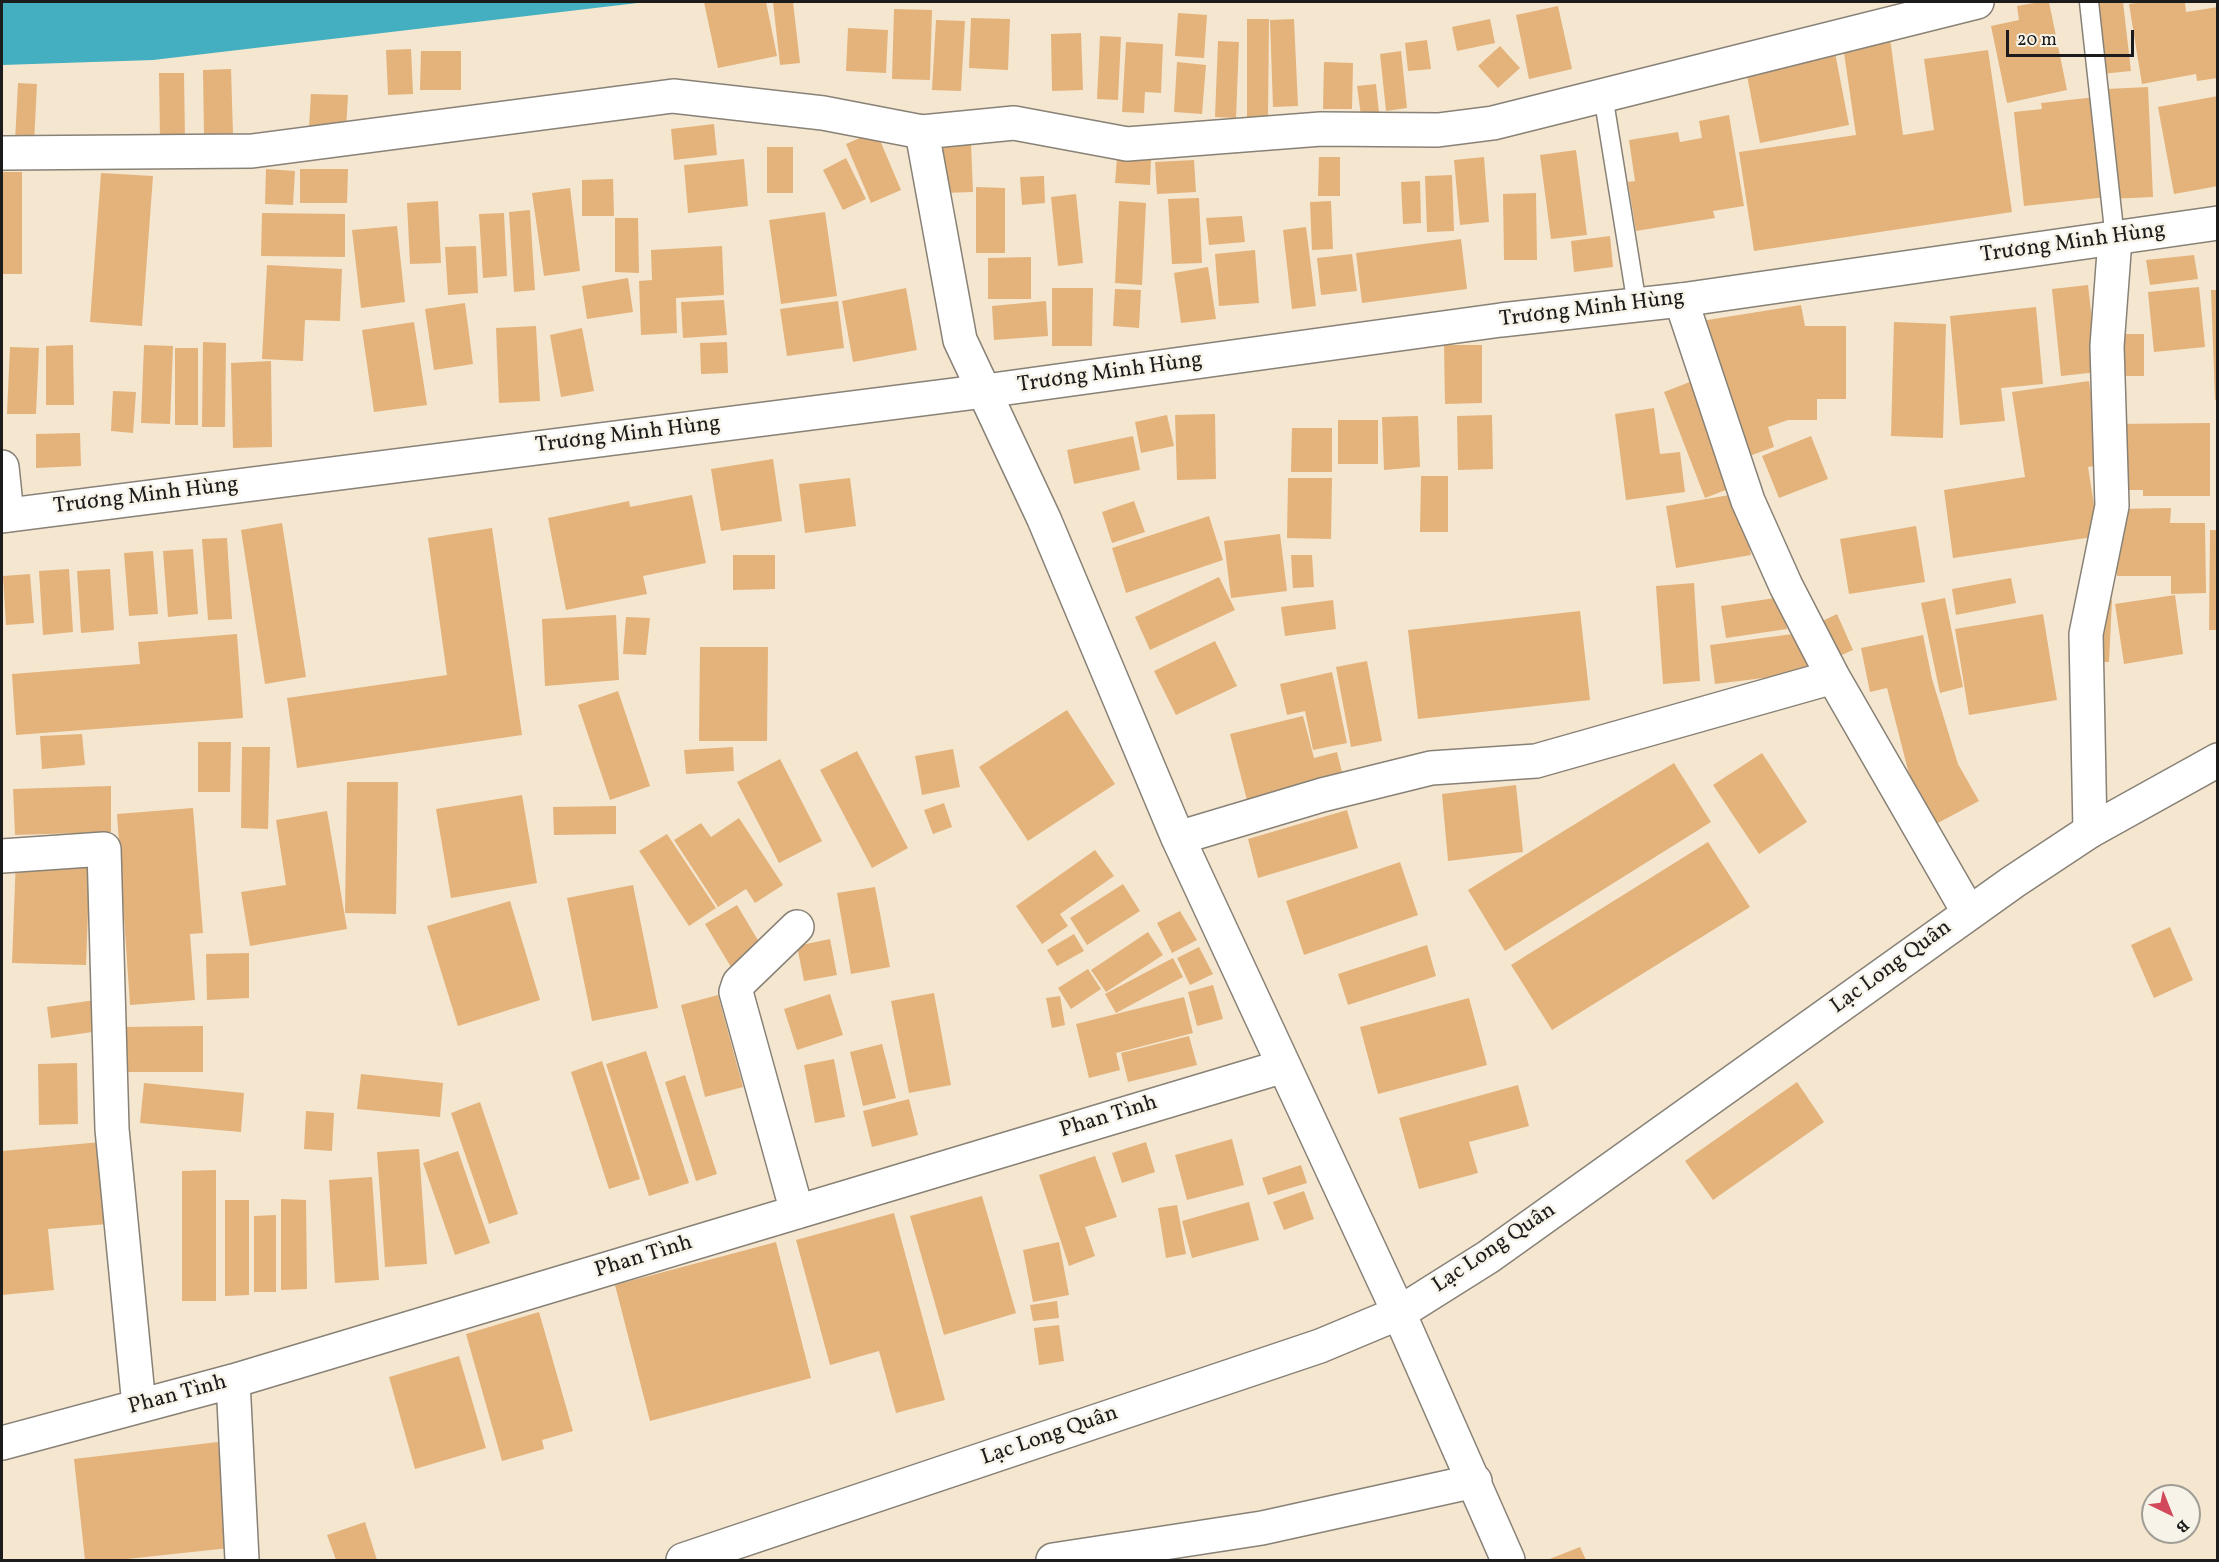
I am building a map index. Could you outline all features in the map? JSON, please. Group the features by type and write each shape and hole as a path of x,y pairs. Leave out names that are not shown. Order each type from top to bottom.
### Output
{"street":[{"path":"2,153 252,151 672,96 823,113 922,132 1014,123 1127,144 1321,129 1438,130 1493,123 1977,2"},
{"path":"922,132 960,340 1044,519 1178,838 1399,1313 1508,1560"},
{"name":"Trương Minh Hùng","path":"4,516 985,391 1501,320 1681,300 2217,223"},
{"path":"2090,831 2086,634 2112,506 2107,346 2115,239"},
{"path":"1681,300 1748,501 1786,586 1833,677 1969,913"},
{"path":"2,467 4,516"},
{"path":"1178,838 1322,795 1431,768 1536,760 1833,677"},
{"name":"Lạc Long Quân","path":"683,1560 1320,1346 1399,1313 1488,1257 1969,913 2090,831 2217,760"},
{"path":"2,856 104,849 112,1129 139,1406"},
{"path":"797,927 739,983 736,992 797,1212"},
{"name":"Phan Tình","path":"2,1443 233,1381 1284,1066"},
{"path":"233,1381 242,1560"},
{"path":"1053,1560 1262,1528 1475,1481"}],"lane":[{"path":"2089,2 2115,239"},
{"path":"1603,95 1637,305"}],"water":[{"path":"2,2 646,2 153,60 2,65"}],"building":[{"path":"704,2 766,2 777,56 718,68"},
{"path":"773,2 793,2 800,63 780,65"},
{"path":"2049,2 2067,90 2007,103 1991,26 2019,20 2017,6"},
{"path":"2123,2 2131,71 2101,74 2093,3"},
{"path":"2185,2 2186,12 2218,7 2218,78 2197,81 2196,74 2142,84 2129,4"},
{"path":"1558,6 1572,69 1529,79 1516,15"},
{"path":"894,9 932,10 930,80 892,79"},
{"path":"1178,13 1207,15 1204,58 1175,56"},
{"path":"971,18 1010,19 1008,70 969,68"},
{"path":"1247,19 1269,19 1268,117 1247,117"},
{"path":"1294,19 1298,106 1273,107 1270,20"},
{"path":"1490,19 1495,43 1457,51 1452,27"},
{"path":"936,20 965,21 961,91 932,90"},
{"path":"848,28 888,30 886,73 846,71"},
{"path":"1081,33 1083,90 1052,91 1051,34"},
{"path":"1100,36 1121,37 1118,100 1097,99"},
{"path":"1890,38 1903,135 1934,130 1924,59 1988,50 2012,212 1754,251 1739,152 1856,135 1843,46"},
{"path":"1427,40 1431,69 1408,71 1405,43"},
{"path":"1218,41 1239,42 1236,118 1215,117"},
{"path":"1126,42 1163,44 1161,93 1145,92 1144,113 1122,112"},
{"path":"1833,42 1849,125 1760,143 1744,60"},
{"path":"1500,46 1520,68 1498,88 1478,66"},
{"path":"411,49 413,94 388,95 386,50"},
{"path":"421,51 461,51 461,90 420,90"},
{"path":"1401,51 1407,108 1386,111 1380,54"},
{"path":"1177,62 1206,65 1202,114 1174,112"},
{"path":"1324,62 1353,63 1352,109 1323,109"},
{"path":"231,69 233,134 204,135 203,70"},
{"path":"159,73 184,73 185,141 160,141"},
{"path":"18,83 37,84 34,143 15,142"},
{"path":"1376,84 1379,113 1361,116 1357,86"},
{"path":"2148,87 2153,197 2110,199 2106,89"},
{"path":"311,94 348,95 346,129 309,127"},
{"path":"2218,96 2218,186 2174,194 2158,107"},
{"path":"2096,97 2107,197 2024,206 2014,112 2042,109 2041,103"},
{"path":"1729,115 1744,206 1713,211 1715,218 1636,231 1628,182 1635,181 1629,140 1678,132 1680,142 1702,138 1699,121"},
{"path":"714,124 717,155 674,160 671,129"},
{"path":"876,131 901,190 871,203 846,144"},
{"path":"971,144 973,192 943,193 941,145"},
{"path":"767,147 793,147 793,193 767,193"},
{"path":"1576,150 1587,235 1551,239 1540,155"},
{"path":"1319,157 1340,157 1340,196 1318,196"},
{"path":"1484,157 1489,222 1460,225 1454,160"},
{"path":"846,158 866,199 843,210 823,170"},
{"path":"1117,158 1151,159 1150,185 1115,183"},
{"path":"744,159 748,206 688,213 684,165"},
{"path":"1194,160 1196,192 1157,194 1155,162"},
{"path":"266,169 295,171 293,205 265,204"},
{"path":"300,169 348,169 347,203 300,203"},
{"path":"2,172 22,172 22,274 2,274"},
{"path":"101,173 153,176 142,326 90,322"},
{"path":"1452,175 1454,231 1427,232 1425,176"},
{"path":"1044,176 1045,203 1022,205 1020,177"},
{"path":"613,179 614,216 582,216 582,180"},
{"path":"1420,181 1421,223 1403,224 1401,182"},
{"path":"976,187 1005,188 1005,253 976,253"},
{"path":"570,188 580,271 544,276 532,193"},
{"path":"1536,193 1537,260 1504,260 1503,194"},
{"path":"1076,194 1083,263 1058,266 1051,197"},
{"path":"1199,198 1202,263 1172,264 1168,199"},
{"path":"438,201 441,263 410,264 407,203"},
{"path":"1119,201 1146,203 1142,285 1115,283"},
{"path":"1331,201 1333,249 1312,250 1310,202"},
{"path":"530,210 535,290 514,292 509,212"},
{"path":"825,212 837,296 781,304 769,220"},
{"path":"262,213 345,214 345,257 261,256"},
{"path":"504,213 507,276 483,278 479,214"},
{"path":"1242,216 1245,242 1209,245 1206,218"},
{"path":"615,218 638,218 639,273 615,272"},
{"path":"397,226 405,302 361,308 352,230"},
{"path":"1306,227 1316,306 1292,309 1283,230"},
{"path":"1610,236 1613,267 1574,272 1571,241"},
{"path":"1461,239 1467,289 1362,303 1356,253"},
{"path":"476,246 478,293 448,295 445,247"},
{"path":"722,246 724,295 676,298 677,333 641,335 639,281 652,280 651,250"},
{"path":"1255,250 1259,303 1219,306 1215,254"},
{"path":"1352,254 1357,291 1321,295 1317,258"},
{"path":"2194,255 2198,279 2150,285 2146,260"},
{"path":"1031,257 1031,299 988,299 988,258"},
{"path":"267,265 342,269 340,321 305,320 303,361 262,359"},
{"path":"1208,267 1216,319 1181,323 1174,273"},
{"path":"628,278 633,312 587,319 582,286"},
{"path":"2088,285 2098,372 2061,376 2052,289"},
{"path":"2199,287 2205,347 2154,352 2148,292"},
{"path":"906,288 917,350 853,362 842,301"},
{"path":"1052,288 1093,288 1092,346 1052,346"},
{"path":"1115,289 1141,290 1139,328 1113,326"},
{"path":"2211,290 2218,290 2218,400 2215,400"},
{"path":"724,300 727,335 683,338 681,302"},
{"path":"838,301 844,348 787,356 780,309"},
{"path":"1046,301 1048,336 994,340 992,306"},
{"path":"465,303 473,364 434,370 425,309"},
{"path":"1801,305 1805,326 1846,326 1846,399 1817,399 1817,420 1788,420 1768,427 1774,447 1744,458 1695,322"},
{"path":"2036,307 2043,384 2001,388 2005,421 1960,425 1950,316"},
{"path":"414,322 427,405 374,412 362,330"},
{"path":"1894,322 1946,324 1943,438 1891,436"},
{"path":"536,326 540,401 499,403 496,328"},
{"path":"582,328 594,391 561,397 550,335"},
{"path":"2118,334 2144,334 2144,376 2118,376"},
{"path":"203,342 226,343 225,427 202,427"},
{"path":"727,342 728,373 701,374 700,343"},
{"path":"73,345 74,405 46,405 46,346"},
{"path":"144,345 173,346 170,424 141,423"},
{"path":"1444,345 1482,345 1482,403 1445,404"},
{"path":"10,347 39,348 36,414 7,414"},
{"path":"175,348 198,348 198,425 175,425"},
{"path":"271,361 272,447 233,448 231,363"},
{"path":"1695,380 1736,486 1705,498 1664,392"},
{"path":"2089,381 2101,465 2088,467 2099,536 1953,558 1944,490 2025,477 2012,392"},
{"path":"113,391 136,392 133,433 111,431"},
{"path":"1654,408 1660,454 1680,452 1685,492 1626,500 1615,414"},
{"path":"1215,414 1216,479 1177,480 1175,415"},
{"path":"1167,415 1174,446 1141,453 1135,422"},
{"path":"1492,415 1493,469 1458,470 1457,416"},
{"path":"1418,416 1420,467 1384,470 1382,417"},
{"path":"1338,420 1378,420 1378,464 1338,464"},
{"path":"2210,423 2210,496 2143,496 2143,490 2115,490 2115,424"},
{"path":"1292,428 1332,428 1332,472 1291,472"},
{"path":"80,433 81,466 36,468 36,434"},
{"path":"1133,436 1140,470 1074,484 1067,450"},
{"path":"1811,436 1828,479 1779,498 1762,456"},
{"path":"773,459 782,521 721,531 711,469"},
{"path":"1421,476 1448,476 1448,532 1420,532"},
{"path":"850,478 856,526 805,533 799,484"},
{"path":"1288,478 1332,478 1331,539 1287,538"},
{"path":"1741,493 1751,555 1676,568 1666,506"},
{"path":"692,495 706,563 643,576 647,594 566,610 548,518 629,501 630,507"},
{"path":"1134,501 1145,532 1112,543 1102,512"},
{"path":"2171,508 2170,523 2205,523 2206,593 2171,594 2171,576 2117,576 2117,509"},
{"path":"1209,516 1223,560 1126,593 1112,548"},
{"path":"282,523 306,677 265,684 241,530"},
{"path":"1916,526 1925,582 1849,594 1840,539"},
{"path":"492,528 522,735 297,768 287,698 447,675 428,538"},
{"path":"2210,530 2218,530 2218,630 2209,630"},
{"path":"1280,534 1287,591 1231,598 1224,541"},
{"path":"227,538 232,619 208,620 202,539"},
{"path":"193,549 198,614 168,617 163,551"},
{"path":"153,551 158,614 129,616 124,553"},
{"path":"733,555 775,555 775,589 733,590"},
{"path":"1291,555 1312,555 1314,587 1293,588"},
{"path":"69,569 73,632 43,635 39,571"},
{"path":"110,569 114,630 81,633 77,571"},
{"path":"30,574 34,623 6,625 3,576"},
{"path":"1219,577 1235,610 1150,650 1135,617"},
{"path":"2011,578 2016,603 1956,615 1952,589"},
{"path":"1694,583 1700,681 1663,684 1656,586"},
{"path":"2175,595 2183,654 2124,664 2115,604"},
{"path":"1782,597 1787,629 1726,638 1721,606"},
{"path":"1945,598 1963,687 1940,693 1921,603"},
{"path":"1333,600 1336,629 1285,636 1281,607"},
{"path":"2095,600 2112,600 2109,662 2092,662"},
{"path":"1580,611 1590,700 1418,719 1408,630"},
{"path":"1837,614 1853,650 1828,661 1812,626"},
{"path":"2043,614 2057,700 1969,715 1955,629"},
{"path":"616,615 619,680 545,686 542,619"},
{"path":"626,617 650,618 646,655 623,654"},
{"path":"1808,632 1812,672 1715,684 1710,645"},
{"path":"237,634 243,718 16,735 12,674 140,664 138,642"},
{"path":"1923,635 1932,679 1958,764 1979,801 1934,825 1911,782 1887,688 1870,692 1861,648"},
{"path":"1215,641 1237,686 1176,715 1154,671"},
{"path":"700,647 768,647 767,741 699,741"},
{"path":"1367,661 1382,741 1351,747 1336,667"},
{"path":"1332,672 1347,743 1313,750 1305,711 1287,715 1280,684"},
{"path":"618,691 650,786 610,800 578,705"},
{"path":"1067,710 1115,784 1028,841 979,767"},
{"path":"1303,716 1314,758 1337,752 1345,784 1249,808 1230,734"},
{"path":"82,734 85,765 42,769 40,736"},
{"path":"198,742 231,742 230,792 198,792"},
{"path":"242,747 270,747 268,829 241,828"},
{"path":"733,747 734,771 686,774 684,750"},
{"path":"953,749 960,787 922,795 915,756"},
{"path":"857,751 908,848 872,868 820,770"},
{"path":"1762,753 1807,822 1759,854 1713,785"},
{"path":"780,759 822,841 779,863 737,782"},
{"path":"1674,763 1711,822 1505,951 1468,890"},
{"path":"347,782 398,782 396,914 345,913"},
{"path":"1516,785 1523,852 1448,861 1442,794"},
{"path":"111,786 111,832 15,835 13,789"},
{"path":"522,795 537,883 451,898 436,809"},
{"path":"944,803 952,827 933,834 924,810"},
{"path":"616,806 616,834 554,835 553,807"},
{"path":"193,808 203,933 190,934 195,1000 130,1005 117,814"},
{"path":"1347,810 1358,848 1258,878 1248,839"},
{"path":"327,811 347,929 250,946 241,892 286,885 276,820"},
{"path":"739,818 783,885 755,903 746,889 718,907 674,840 701,823 711,837"},
{"path":"667,834 716,908 689,926 639,851"},
{"path":"1708,842 1750,907 1552,1030 1511,965"},
{"path":"1095,850 1114,876 1060,914 1068,926 1042,944 1016,906"},
{"path":"16,857 90,860 86,965 12,963"},
{"path":"1400,862 1418,915 1304,955 1286,901"},
{"path":"1123,884 1140,911 1087,945 1070,918"},
{"path":"633,885 658,1008 592,1021 567,898"},
{"path":"875,887 890,967 851,974 837,893"},
{"path":"510,901 540,1000 458,1026 427,926"},
{"path":"737,905 765,952 734,972 705,924"},
{"path":"1180,911 1197,940 1172,953 1157,923"},
{"path":"2170,927 2193,980 2154,998 2131,945"},
{"path":"1148,932 1163,955 1106,992 1091,970"},
{"path":"1074,934 1084,951 1057,966 1047,950"},
{"path":"830,939 837,975 804,981 797,946"},
{"path":"1427,945 1436,976 1348,1005 1338,974"},
{"path":"1199,947 1213,974 1190,985 1177,958"},
{"path":"249,953 249,998 207,1000 206,954"},
{"path":"1173,958 1183,977 1116,1013 1105,994"},
{"path":"1088,969 1101,989 1071,1009 1058,988"},
{"path":"1213,985 1223,1019 1197,1026 1188,992"},
{"path":"934,993 951,1085 909,1093 891,1001"},
{"path":"830,994 843,1035 797,1050 784,1009"},
{"path":"718,995 743,1087 705,1097 681,1005"},
{"path":"1060,996 1065,1025 1052,1028 1046,998"},
{"path":"1184,997 1193,1033 1116,1053 1120,1070 1089,1078 1076,1024"},
{"path":"1469,998 1487,1065 1378,1094 1360,1027"},
{"path":"95,1000 99,1031 51,1038 47,1007"},
{"path":"203,1026 203,1072 117,1072 118,1027"},
{"path":"1189,1036 1197,1065 1128,1082 1121,1053"},
{"path":"882,1044 896,1098 863,1106 850,1052"},
{"path":"646,1051 689,1183 649,1196 606,1064"},
{"path":"834,1059 845,1117 815,1123 804,1065"},
{"path":"602,1061 640,1179 609,1189 571,1072"},
{"path":"77,1063 78,1124 39,1125 38,1064"},
{"path":"361,1074 443,1083 440,1117 357,1109"},
{"path":"685,1075 717,1174 696,1181 665,1082"},
{"path":"1797,1082 1824,1122 1713,1200 1685,1161"},
{"path":"144,1083 244,1093 241,1132 140,1123"},
{"path":"1518,1085 1529,1126 1469,1142 1478,1173 1419,1189 1399,1118"},
{"path":"909,1099 918,1135 872,1147 863,1111"},
{"path":"480,1102 518,1214 489,1224 451,1113"},
{"path":"306,1111 334,1113 332,1151 304,1149"},
{"path":"1232,1139 1244,1185 1187,1200 1175,1155"},
{"path":"101,1142 108,1224 48,1229 54,1290 2,1295 2,1151"},
{"path":"1146,1142 1155,1172 1122,1183 1112,1153"},
{"path":"419,1149 427,1264 385,1267 377,1152"},
{"path":"458,1151 490,1243 455,1255 423,1163"},
{"path":"1095,1156 1117,1217 1085,1227 1095,1256 1069,1266 1039,1175"},
{"path":"1301,1165 1307,1183 1268,1195 1262,1178"},
{"path":"216,1170 216,1301 182,1301 182,1171"},
{"path":"372,1177 379,1280 335,1283 329,1180"},
{"path":"1304,1191 1314,1219 1284,1230 1273,1202"},
{"path":"982,1196 1016,1313 944,1335 910,1216"},
{"path":"281,1199 306,1200 307,1289 281,1290"},
{"path":"225,1200 249,1200 249,1295 225,1296"},
{"path":"1249,1202 1259,1240 1192,1258 1182,1221"},
{"path":"1177,1205 1186,1254 1166,1258 1158,1208"},
{"path":"894,1213 945,1400 896,1413 879,1351 830,1365 796,1240"},
{"path":"276,1215 276,1292 254,1292 254,1216"},
{"path":"776,1242 811,1378 650,1421 615,1285"},
{"path":"1059,1242 1069,1295 1033,1302 1023,1250"},
{"path":"1057,1301 1059,1318 1033,1321 1030,1305"},
{"path":"539,1312 573,1431 542,1440 544,1449 502,1461 466,1334"},
{"path":"1059,1325 1064,1361 1039,1365 1034,1328"},
{"path":"459,1356 486,1448 415,1469 389,1377"},
{"path":"218,1442 229,1548 118,1560 85,1560 74,1459"},
{"path":"365,1522 377,1560 336,1560 327,1535"},
{"path":"1580,1547 1586,1560 1547,1560"}]}
